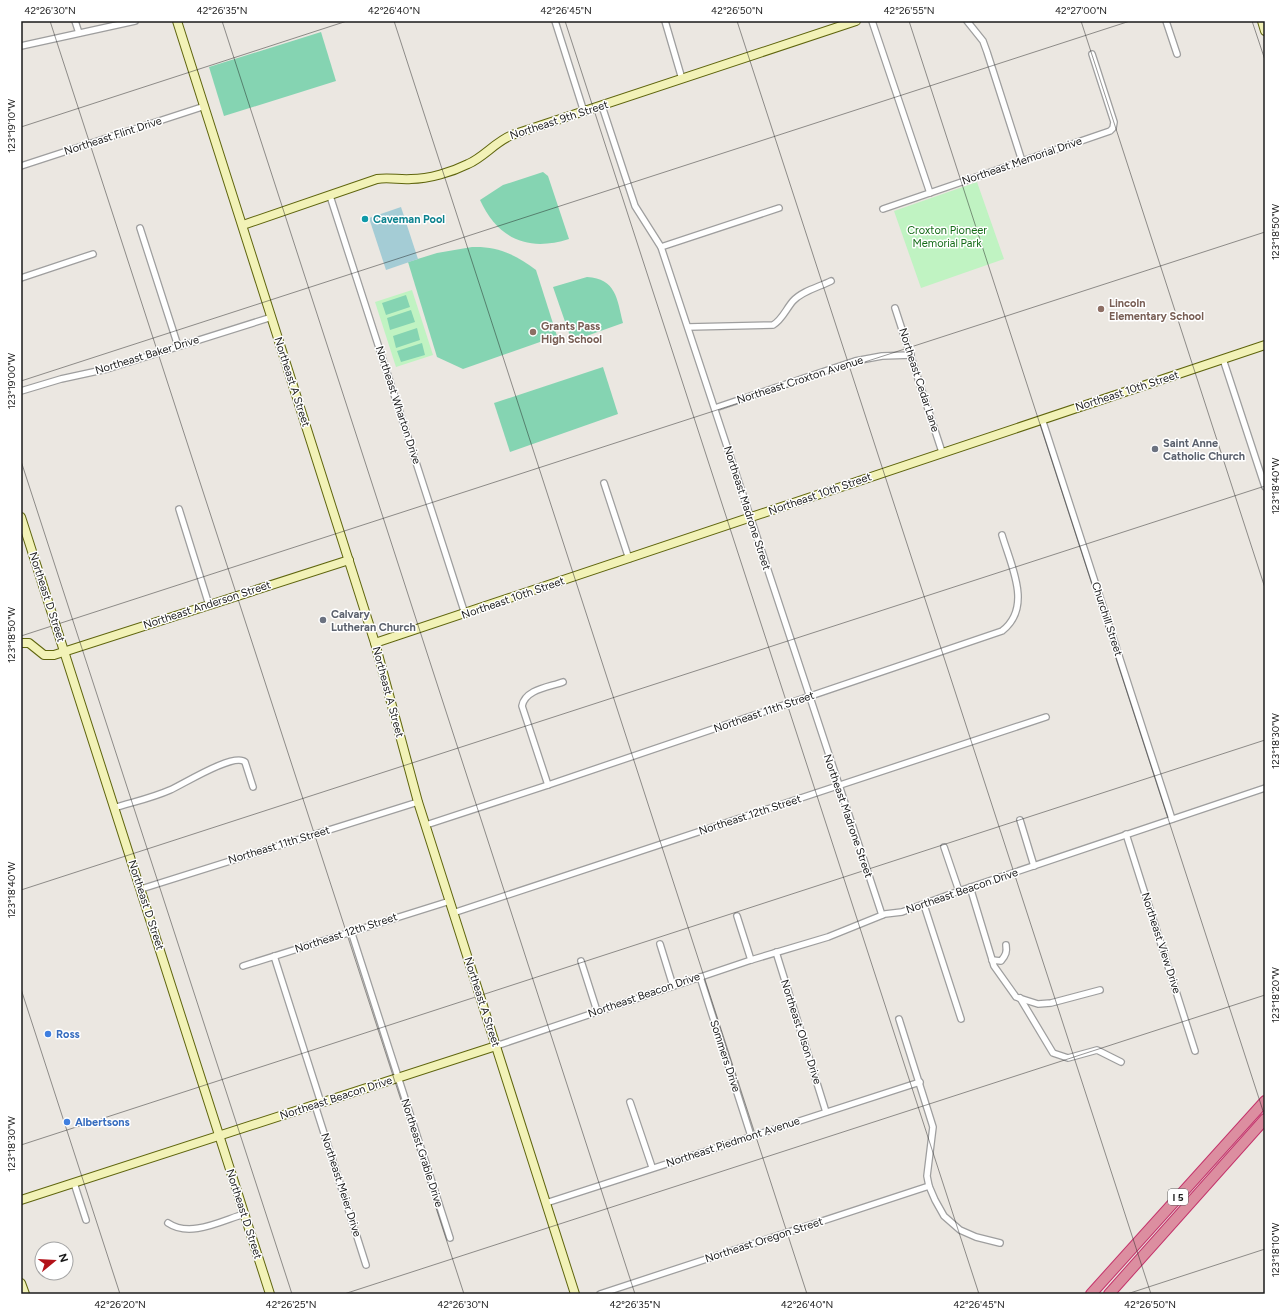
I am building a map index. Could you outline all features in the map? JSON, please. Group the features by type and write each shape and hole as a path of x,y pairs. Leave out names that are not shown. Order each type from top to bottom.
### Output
{"highway":[{"name":"I 5","path":"1091,1294 1265,1101"},
{"name":"I 5","path":"1109,1294 1265,1119"}],"street":[{"path":"75,21 79,33"},
{"path":"21,46 136,21"},
{"name":"Northeast A Street","path":"177,21 375,643 418,802 575,1294"},
{"path":"555,21 584,112"},
{"path":"665,21 682,79"},
{"name":"Northeast 9th Street","path":"243,225 377,179 422,178 462,166 476,160 503,139 856,21"},
{"path":"872,21 930,193"},
{"path":"967,21 978,34 988,52 1022,161"},
{"path":"1166,21 1177,54"},
{"path":"1262,21 1265,31"},
{"name":"Northeast Memorial Drive","path":"883,209 1110,131 1113,128 1114,122 1092,54"},
{"name":"Northeast Flint Drive","path":"21,166 205,106"},
{"name":"Northeast Madrone Street","path":"602,106 636,206 661,247 715,408 808,696 882,915"},
{"name":"Northeast Wharton Drive","path":"330,196 466,614"},
{"path":"661,247 778,208"},
{"path":"140,228 178,346"},
{"path":"21,278 93,254"},
{"path":"688,327 773,325 780,320 794,300 804,292 831,281"},
{"name":"Northeast Cedar Lane","path":"895,308 942,452"},
{"name":"Northeast Baker Drive","path":"21,390 107,369 272,317"},
{"name":"Northeast 10th Street","path":"375,643 466,614 942,452 1265,345"},
{"name":"Northeast Croxton Avenue","path":"715,408 855,361 882,356 911,355"},
{"path":"1223,359 1265,487"},
{"name":"Churchill Street","path":"1042,419 1172,819"},
{"path":"604,483 629,558"},
{"path":"179,509 209,605"},
{"name":"Northeast D Street","path":"21,517 141,889 218,1136 270,1294"},
{"name":"Northeast 11th Street","path":"426,825 808,696 993,636 1008,627 1016,614 1019,598 1018,589 1002,535"},
{"name":"Northeast Anderson Street","path":"21,643 29,643 44,655 54,655 349,560"},
{"path":"548,785 522,706 523,699 528,694 564,682"},
{"name":"Northeast 12th Street","path":"454,913 1046,717"},
{"path":"114,808 168,791 204,771 239,760 245,762 253,788"},
{"name":"Northeast Beacon Drive","path":"21,1200 496,1046 750,960 828,937 882,915 902,912 924,905 970,887 1265,788"},
{"name":"Northeast 11th Street","path":"141,889 418,802"},
{"path":"1020,820 1034,866"},
{"name":"Northeast View Drive","path":"1126,834 1196,1051"},
{"path":"944,847 959,891"},
{"path":"970,887 992,960 1005,984 1016,997 1038,1004 1051,1003 1100,990"},
{"name":"Northeast 12th Street","path":"243,966 450,901"},
{"path":"924,905 961,1019"},
{"path":"737,916 750,960"},
{"name":"Northeast Grable Drive","path":"351,932 450,1238"},
{"path":"660,944 673,986"},
{"path":"992,960 1001,961 1007,952 1006,945"},
{"name":"Northeast Olson Drive","path":"776,952 826,1112"},
{"name":"Northeast Meier Drive","path":"274,956 366,1265"},
{"path":"581,961 597,1011"},
{"name":"Sommers Drive","path":"700,977 751,1136"},
{"path":"1020,998 1053,1053 1068,1058 1097,1050 1121,1062"},
{"path":"899,1019 933,1127 927,1164 929,1186 940,1209 952,1224 965,1233 1000,1243"},
{"name":"Northeast Piedmont Avenue","path":"546,1203 920,1082"},
{"path":"630,1102 652,1168"},
{"path":"74,1183 86,1220"},
{"name":"Northeast Oregon Street","path":"600,1294 929,1186"},
{"path":"168,1223 174,1227 190,1229 244,1214"},
{"path":"21,1283 25,1294"}],"green space":[{"path":"321,32 336,81 224,116 209,67"},
{"path":"543,172 548,176 569,239 554,243 528,243 505,233 487,213 480,200 503,185"},
{"name":"Croxton Pioneer Memorial Park","path":"977,182 1004,259 921,288 894,211"},
{"path":"472,247 490,248 506,252 536,270 557,336 463,369 437,357 408,262 437,253"},
{"path":"587,277 604,282 614,291 623,323 578,339 570,336 553,287"},
{"path":"412,290 433,355 396,367 375,302"},
{"path":"406,295 410,307 386,315 382,303"},
{"path":"411,310 415,322 390,330 387,318"},
{"path":"417,328 420,340 396,348 393,336"},
{"path":"422,343 425,355 401,362 397,351"},
{"path":"603,367 618,414 510,452 494,403"}],"water":[{"path":"401,207 418,259 386,270 369,218"}],"place":[{"name":"Caveman Pool","path":"365,219"},
{"name":"Lincoln Elementary School","path":"1101,309"},
{"name":"Grants Pass High School","path":"533,332"},
{"name":"Saint Anne Catholic Church","path":"1155,449"},
{"name":"Calvary Lutheran Church","path":"323,620"},
{"name":"Ross","path":"48,1034"},
{"name":"Albertsons","path":"67,1122"}]}
